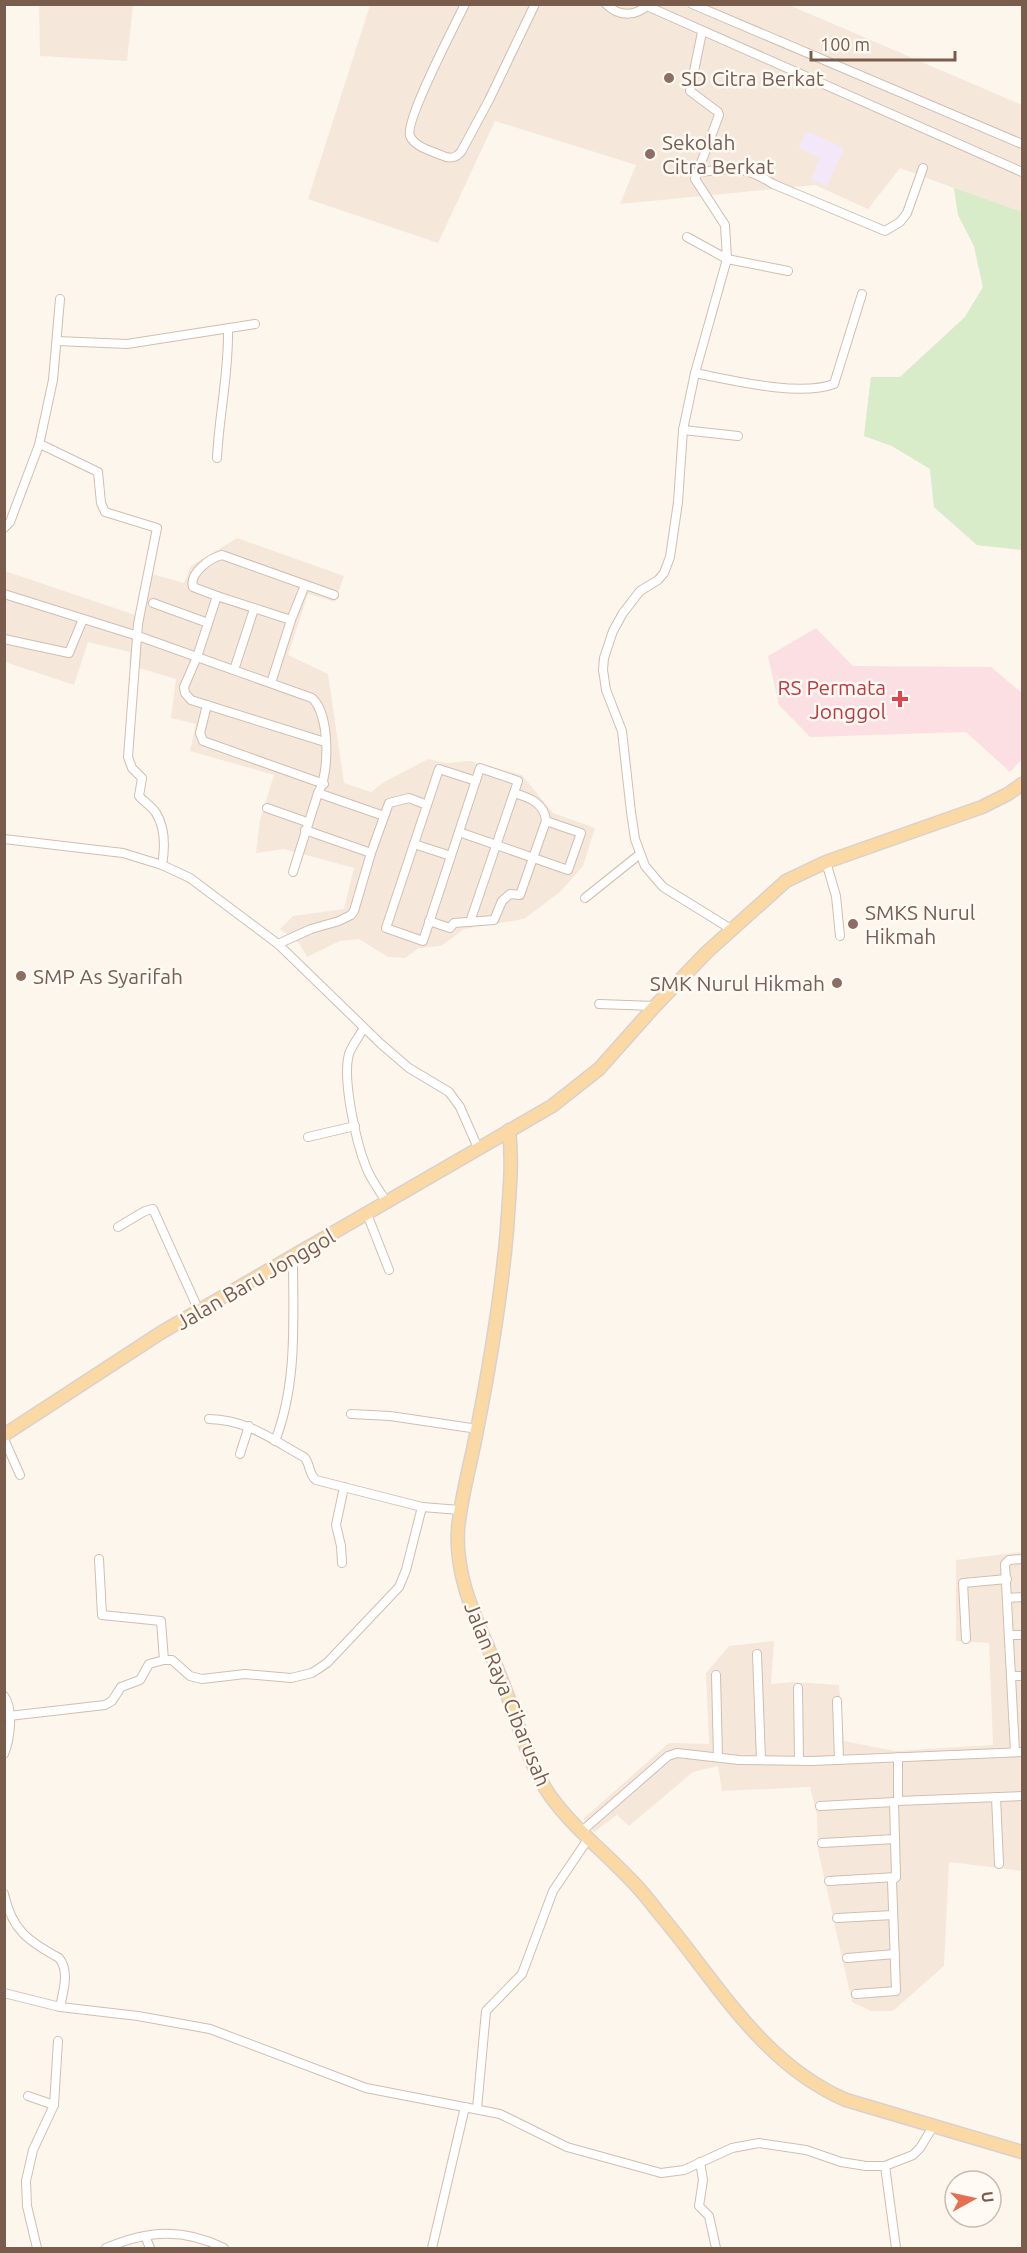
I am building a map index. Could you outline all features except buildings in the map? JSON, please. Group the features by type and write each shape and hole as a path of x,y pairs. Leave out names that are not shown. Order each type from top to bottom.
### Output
{"main road":[{"name":"Jalan Baru Jonggol","path":"4,1437 162,1332 552,1106 587,1080 618,1049 654,1006 731,929 786,881 826,862 982,807 1023,784"},
{"name":"Jalan Raya Cibarusah","path":"509,1130 512,1162 498,1322 460,1510 458,1532 461,1568 472,1610 544,1787 585,1835 631,1880 664,1918 741,2018 783,2062 812,2083 846,2100 1023,2152"}],"street":[{"path":"465,4 416,107 409,127 410,136 415,144 447,158 456,157 461,152 535,4"},
{"path":"606,4 612,10 624,14 636,13 648,5 702,32 1023,172"},
{"path":"692,4 1023,144"},
{"path":"702,32 690,91 719,115 696,172 696,182 726,225 727,259 695,373 683,430 678,502 668,566 657,580 640,591 622,613 604,658 606,690 621,731 635,839 645,866 663,887 731,929"},
{"path":"696,172 729,169 756,173 773,183 885,231 900,222 907,213 924,168"},
{"path":"687,237 727,259 788,271"},
{"path":"695,373 753,384 798,388 834,384 862,294"},
{"path":"4,528 10,522 40,444 53,380 60,299"},
{"path":"57,341 127,344 255,324"},
{"path":"217,458 218,426 228,368 228,328"},
{"path":"683,430 738,436"},
{"path":"40,444 98,472 101,503 105,512 157,528 138,624 128,757 132,768 142,778 140,796 156,812 162,828 164,845 162,865"},
{"path":"291,620 193,587 191,579 218,555 222,555 334,595"},
{"path":"271,683 305,585"},
{"path":"4,594 138,636 305,694 317,702 322,711 325,742 324,784 318,793 306,826 293,872"},
{"path":"218,596 184,687 184,693 191,700 325,742"},
{"path":"153,603 208,623"},
{"path":"234,670 254,609"},
{"path":"4,639 69,653 72,651 83,619"},
{"path":"207,705 200,733 202,741 324,784"},
{"path":"470,922 518,781 480,768 476,781 423,940 386,928 439,769 476,781"},
{"path":"318,793 384,816"},
{"path":"429,921 450,928 454,923 495,920 502,901 510,894 520,895 546,816 533,798 514,793"},
{"path":"278,944 351,915 357,903 371,853 389,803 409,798 427,805"},
{"path":"267,808 371,853"},
{"path":"459,832 568,870 581,833 546,821"},
{"path":"4,839 116,852 162,865 190,878 278,944 363,1029 409,1068 449,1092 460,1107 478,1148"},
{"path":"414,843 451,856"},
{"path":"585,898 640,854"},
{"path":"826,862 836,896 840,936"},
{"path":"599,1004 654,1006"},
{"path":"363,1029 350,1052 347,1068 355,1126 366,1168 387,1203"},
{"path":"308,1137 355,1126"},
{"path":"118,1227 148,1209 153,1209 199,1311"},
{"path":"367,1214 389,1270"},
{"path":"275,1441 285,1413 289,1386 293,1256"},
{"path":"351,1414 390,1416 478,1429"},
{"path":"209,1419 227,1420 249,1426 304,1457 309,1462 312,1477 316,1480 422,1507 460,1510"},
{"path":"240,1454 249,1426"},
{"path":"4,1437 20,1475"},
{"path":"342,1563 336,1525 344,1487"},
{"path":"9,1716 105,1705 112,1701 121,1687 140,1680 149,1664 164,1660 172,1660 190,1676 202,1679 244,1674 291,1678 312,1673 327,1663 399,1587 406,1570 422,1507"},
{"path":"99,1559 102,1615 161,1621 164,1660"},
{"path":"477,2109 486,2012 522,1974 553,1891 585,1835 668,1756 686,1753 761,1760 839,1760 1019,1752 1006,1562 1023,1559"},
{"path":"966,1639 963,1583 1006,1579"},
{"path":"1008,1598 1023,1598"},
{"path":"1010,1635 1023,1635"},
{"path":"757,1654 761,1760"},
{"path":"716,1675 718,1757"},
{"path":"1012,1676 1023,1676"},
{"path":"798,1688 799,1760"},
{"path":"4,1696 8,1701 10,1735 4,1754"},
{"path":"837,1701 839,1760"},
{"path":"856,1994 896,1991 892,1881 896,1877 898,1757"},
{"path":"820,1806 1023,1796"},
{"path":"996,1797 999,1864"},
{"path":"822,1843 895,1839"},
{"path":"829,1881 896,1877"},
{"path":"4,1894 13,1920 25,1937 59,1958 63,1963 65,1978 60,2007"},
{"path":"837,1918 894,1916"},
{"path":"847,1958 895,1954"},
{"path":"4,1993 60,2007 138,2016 210,2029 366,2088 506,2116 567,2147 650,2171 673,2173 732,2148 759,2143 806,2150 842,2162 885,2166 913,2155 934,2125"},
{"path":"37,2248 27,2206 26,2181 33,2150 54,2105 58,2041"},
{"path":"28,2096 54,2105"},
{"path":"432,2248 465,2107"},
{"path":"700,2162 703,2180 699,2206 709,2216 716,2248"},
{"path":"885,2166 896,2248"},
{"path":"106,2248 145,2236 182,2234 206,2239 224,2248"},
{"path":"145,2236 150,2248"},
{"path":"206,2239 210,2248"}],"shaded area":[{"path":"39,5 133,5 127,61 40,56"},
{"path":"370,5 789,5 1022,105 1022,550 977,545 934,507 930,469 892,446 864,436 871,377 900,377 965,317 983,287 974,246 958,215 954,188 900,168 868,209 815,185 620,204 636,165 495,121 438,243 308,199"},
{"name":"Sekolah Citra Berkat","path":"806,131 844,148 827,186 811,179 820,158 799,148"},
{"path":"237,538 344,576 335,602 308,594 288,655 328,674 344,783 371,792 384,782 428,759 446,763 470,761 522,775 553,813 595,828 583,866 560,892 524,919 464,929 441,946 419,948 405,958 388,957 359,939 340,941 307,957 299,943 280,929 293,916 344,909 354,868 284,849 256,853 260,820 274,775 190,751 196,724 171,718 176,679 129,665 130,652 88,642 74,685 5,662 5,571 141,617 152,574 184,583 191,566"},
{"name":"RS Permata Jonggol","path":"816,628 853,666 991,667 1022,693 1022,759 1010,772 966,732 810,737 779,705 768,656"},
{"path":"1022,1552 1022,1871 949,1862 944,1966 893,2011 871,2011 852,2002 818,1850 817,1814 810,1787 722,1791 718,1766 693,1772 629,1826 617,1815 594,1832 583,1819 669,1743 709,1744 706,1673 729,1646 774,1641 771,1684 793,1682 839,1685 844,1741 895,1751 993,1745 989,1643 956,1641 956,1560"}],"green space":[{"path":"954,188 1022,212 1022,550 977,545 934,507 930,469 892,446 864,436 871,377 900,377 965,317 983,287 974,246 958,215"}],"place":[{"name":"SD Citra Berkat","path":"669,78"},
{"name":"Sekolah Citra Berkat","path":"650,154"},
{"name":"RS Permata Jonggol","path":"900,699"},
{"name":"SMKS Nurul Hikmah","path":"853,924"},
{"name":"SMP As Syarifah","path":"21,976"},
{"name":"SMK Nurul Hikmah","path":"837,983"}]}
